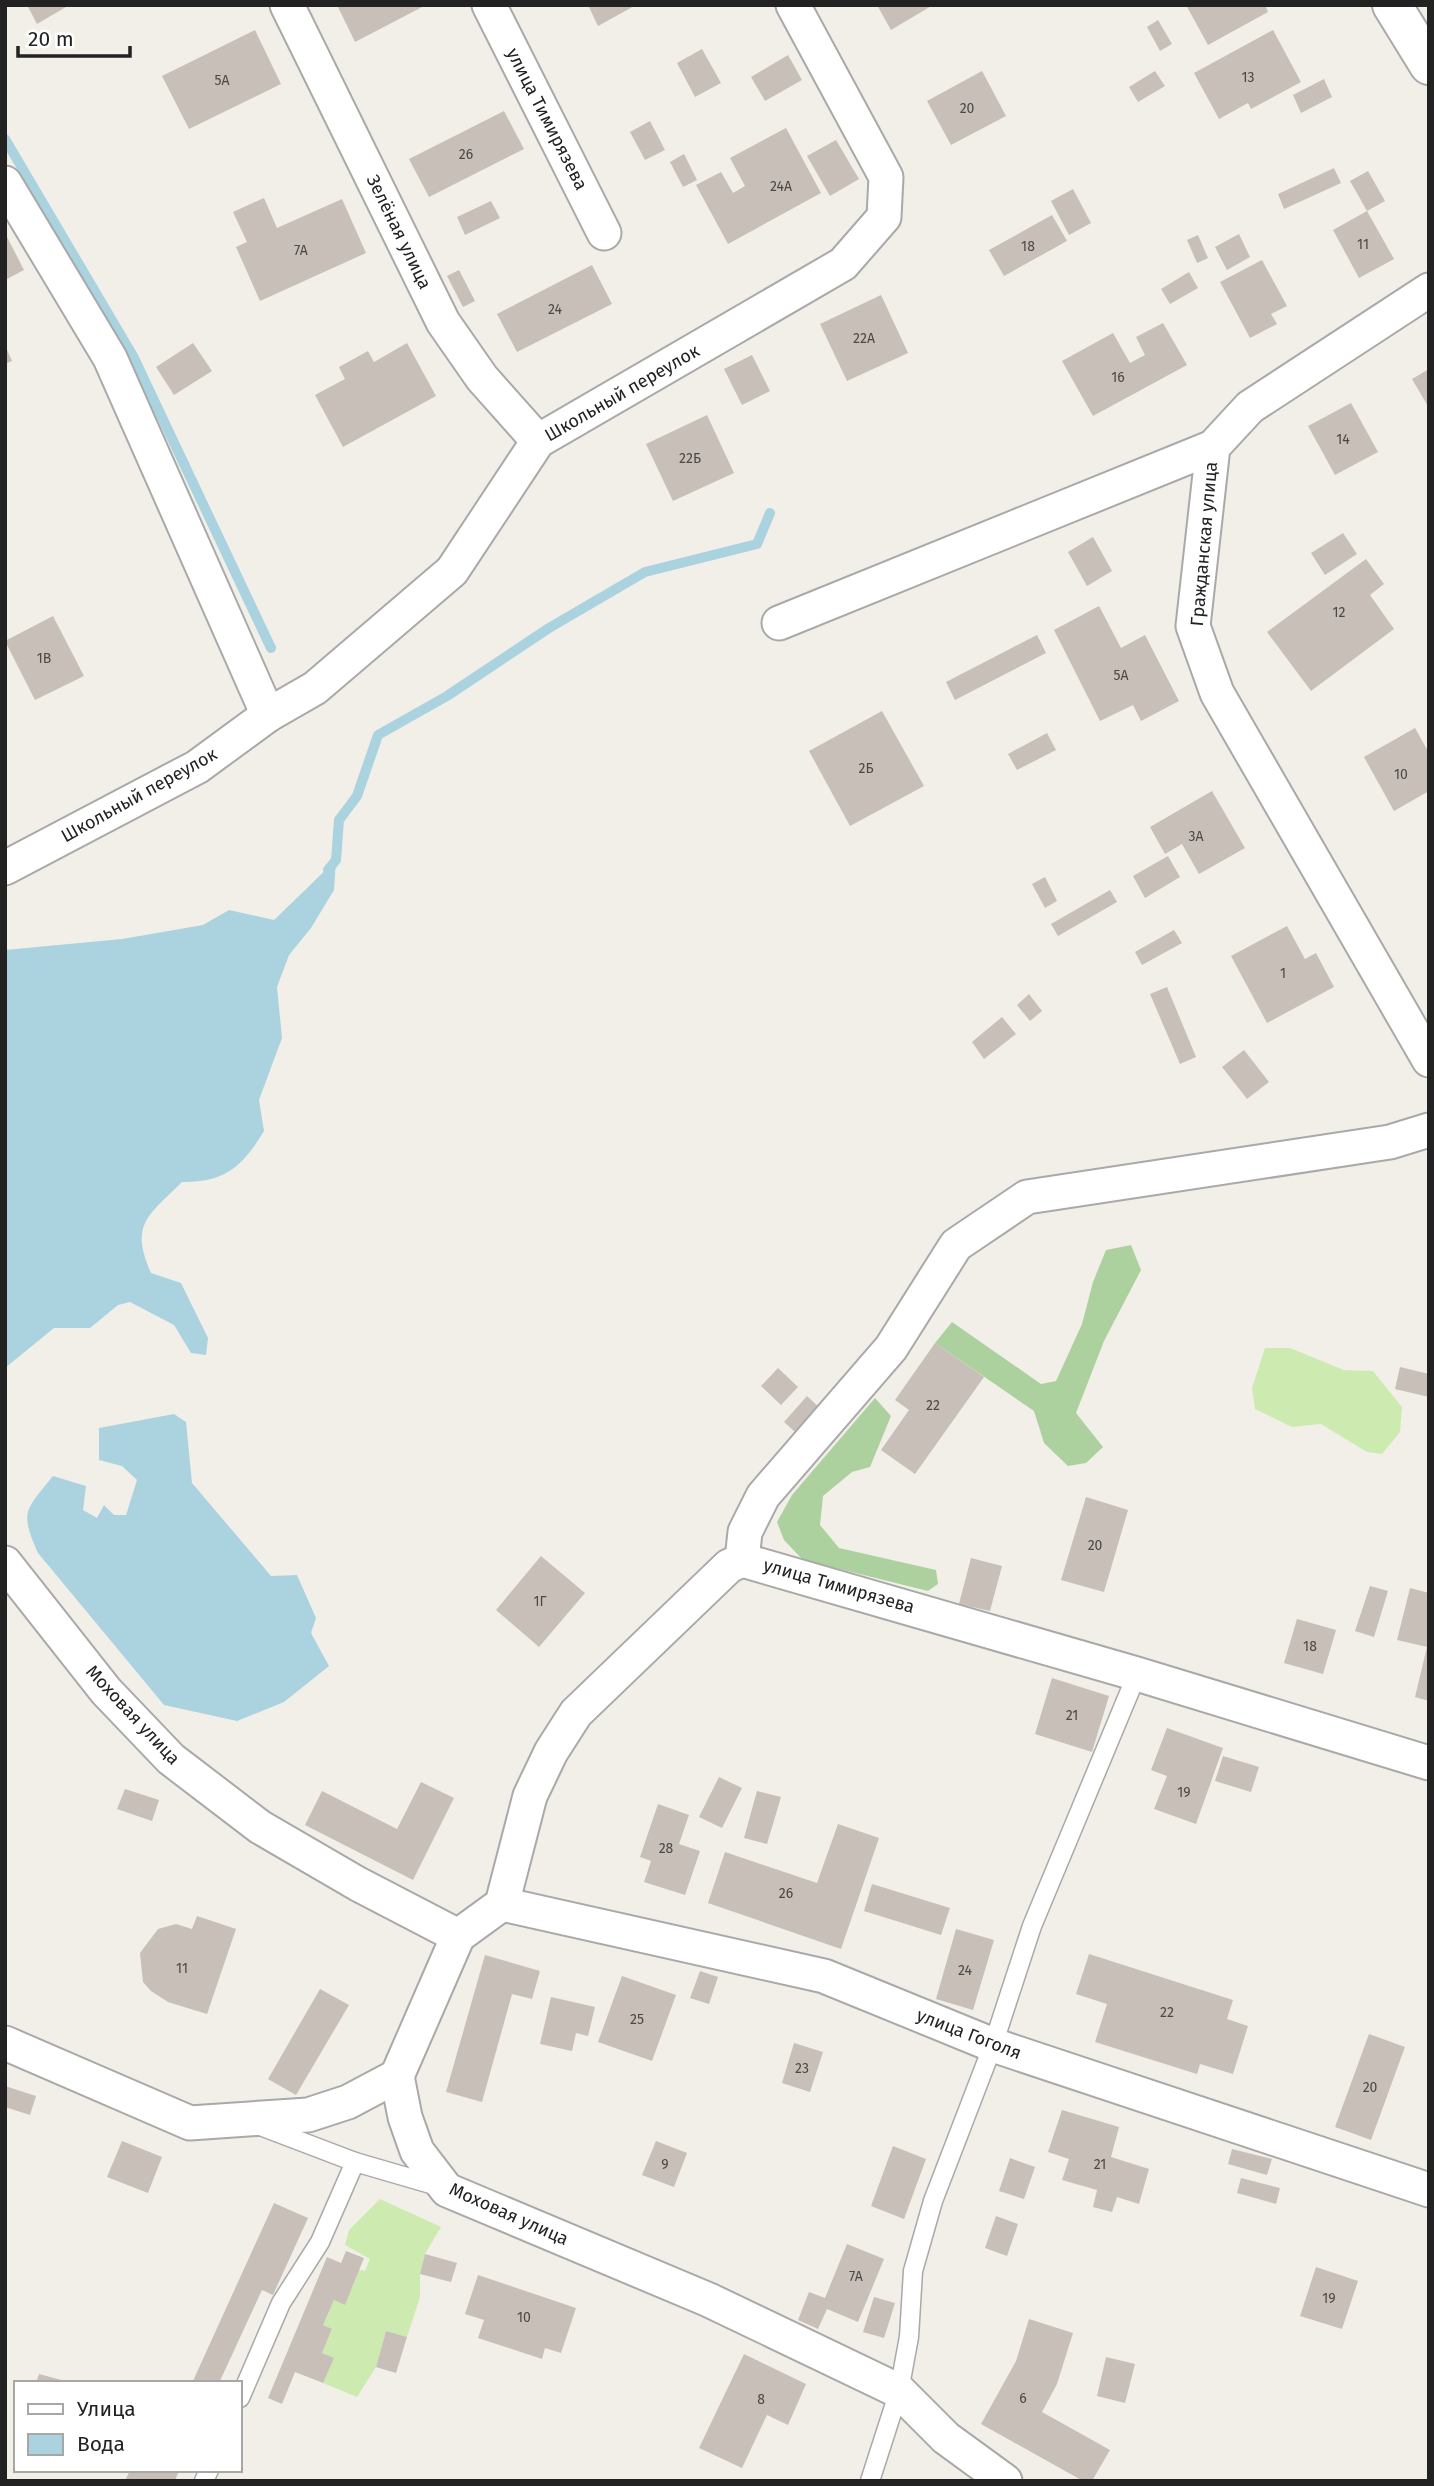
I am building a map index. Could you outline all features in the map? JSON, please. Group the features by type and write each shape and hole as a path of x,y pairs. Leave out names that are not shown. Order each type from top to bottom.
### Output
{"street":[{"name":"Зелёная улица","path":"287,5 443,322 482,378 538,441"},
{"name":"улица Тимирязева","path":"489,5 604,233"},
{"name":"Школьный переулок","path":"5,868 197,767 268,715 314,688 452,571 538,441 844,264 884,217 886,177 793,5"},
{"path":"1392,5 1429,65"},
{"path":"5,183 110,358 268,715"},
{"name":"Гражданская улица","path":"1429,290 1250,407 1213,447 1193,626 1217,694 1429,1059"},
{"path":"779,623 1213,447"},
{"path":"742,1560 745,1532 763,1496 891,1348 956,1245 1027,1197 1390,1142 1429,1130"},
{"name":"улица Тимирязева","path":"502,1904 530,1796 551,1752 576,1713 729,1566 742,1560 1137,1674 1429,1763"},
{"name":"Моховая улица","path":"5,1563 106,1691 171,1759 260,1827 358,1884 458,1936"},
{"path":"5,2043 190,2123 249,2122 308,2115 348,2102 397,2076 458,1936 502,1904"},
{"name":"улица Гоголя","path":"502,1904 824,1976 992,2045 1429,2190"},
{"name":"Моховая улица","path":"397,2076 405,2117 417,2151 447,2190 709,2300 899,2391 946,2438 1005,2481"}],"lane":[{"path":"870,2481 899,2391 908,2337 913,2271 933,2201 992,2045 1031,1926 1137,1674"},
{"path":"249,2122 355,2162 447,2190"},
{"path":"242,2393 281,2303 320,2242 355,2162"}],"green space":[{"path":"1131,1245 1141,1270 1104,1341 1076,1413 1103,1447 1086,1463 1068,1466 1044,1443 1034,1411 935,1343 952,1322 1041,1384 1056,1381 1082,1324 1093,1282 1106,1250"},
{"path":"1265,1348 1290,1348 1344,1370 1373,1371 1402,1407 1400,1432 1382,1454 1367,1452 1321,1424 1292,1427 1255,1409 1252,1388"},
{"path":"875,1398 891,1416 870,1467 852,1472 823,1496 820,1525 839,1548 936,1570 938,1584 928,1591 803,1560 784,1540 777,1522 792,1495"},
{"path":"380,2199 441,2227 425,2254 420,2274 420,2297 407,2337 386,2331 376,2367 357,2397 323,2383 333,2358 322,2353 332,2330 323,2325 334,2300 345,2304 359,2270 365,2271 370,2259 345,2245 349,2230"}],"water":[{"path":"336,860 334,890 311,928 289,955 277,987 282,1038 259,1100 264,1131 248,1154 231,1170 210,1179 182,1182 152,1212 142,1231 142,1243 151,1273 181,1283 208,1338 206,1355 191,1353 174,1325 130,1302 118,1305 90,1328 54,1328 5,1368 5,950 122,939 203,925 229,910 274,920"},
{"path":"174,1414 186,1422 192,1483 271,1576 297,1575 316,1618 311,1633 329,1666 284,1702 237,1721 164,1705 38,1553 27,1519 31,1504 53,1476 86,1486 83,1510 97,1518 104,1505 114,1515 126,1515 137,1480 122,1466 99,1460 99,1428"}],"building":[{"path":"27,5 65,5 66,7 37,24"},
{"path":"337,5 426,5 355,42"},
{"path":"588,5 636,5 598,26"},
{"path":"877,5 933,5 891,30"},
{"path":"1186,5 1265,5 1268,12 1208,45"},
{"path":"1158,20 1172,44 1160,51 1147,27"},
{"path":"255,30 281,84 189,129 162,76"},
{"path":"1273,30 1301,82 1251,109 1248,103 1219,119 1194,73"},
{"path":"702,49 721,83 695,97 677,63"},
{"path":"788,55 802,80 765,101 751,77"},
{"path":"982,71 1006,116 951,145 927,101"},
{"path":"1155,71 1165,86 1138,102 1129,87"},
{"path":"1324,79 1332,97 1301,113 1293,95"},
{"path":"504,111 524,149 429,197 409,159"},
{"path":"650,121 665,150 645,160 630,132"},
{"path":"786,128 821,193 728,244 696,185 721,172 733,193 745,186 730,158"},
{"path":"836,140 859,179 830,196 807,156"},
{"path":"684,154 697,180 683,187 670,162"},
{"path":"1334,168 1341,183 1284,209 1278,194"},
{"path":"1368,171 1385,201 1367,211 1350,181"},
{"path":"1073,189 1091,223 1069,235 1051,201"},
{"path":"264,198 277,228 342,199 366,253 260,301 236,247 247,242 233,212"},
{"path":"491,201 500,218 465,235 457,217"},
{"path":"1367,211 1394,259 1359,278 1333,230"},
{"path":"1052,215 1067,241 1004,276 989,250"},
{"path":"5,233 24,270 5,280"},
{"path":"1239,234 1250,257 1227,270 1215,247"},
{"path":"1198,235 1208,258 1197,263 1187,240"},
{"path":"1262,260 1287,306 1271,314 1277,324 1250,338 1220,282"},
{"path":"592,265 612,304 517,352 497,314"},
{"path":"459,270 475,301 463,307 447,276"},
{"path":"1189,272 1198,288 1170,304 1161,289"},
{"path":"881,295 908,353 847,381 820,324"},
{"path":"1163,323 1187,365 1093,416 1062,361 1113,333 1130,363 1145,355 1136,337"},
{"path":"193,343 212,371 174,395 156,367"},
{"path":"407,343 436,396 343,447 315,395 345,379 339,367 368,351 374,362"},
{"path":"5,345 12,361 5,364"},
{"path":"752,355 770,391 742,405 724,369"},
{"path":"1429,369 1429,408 1412,379"},
{"path":"1351,403 1378,452 1335,475 1308,426"},
{"path":"707,415 734,473 673,501 646,444"},
{"path":"1343,533 1357,554 1325,575 1311,553"},
{"path":"1093,537 1112,571 1087,586 1068,552"},
{"path":"1366,559 1384,584 1370,595 1394,629 1311,691 1267,632"},
{"path":"1099,606 1121,648 1145,635 1179,701 1141,721 1133,705 1100,721 1054,630"},
{"path":"53,616 84,676 35,700 5,641"},
{"path":"1037,635 1046,653 955,700 946,682"},
{"path":"882,711 924,786 850,826 809,751"},
{"path":"1415,728 1429,753 1429,791 1394,811 1364,757"},
{"path":"1047,733 1056,750 1017,770 1008,754"},
{"path":"1212,791 1245,848 1199,874 1182,844 1165,854 1150,827"},
{"path":"1168,856 1180,877 1145,898 1133,876"},
{"path":"1045,877 1057,901 1045,908 1032,884"},
{"path":"1110,890 1117,902 1058,936 1051,924"},
{"path":"1287,926 1305,959 1316,953 1334,987 1267,1023 1231,956"},
{"path":"1174,930 1182,943 1142,965 1135,952"},
{"path":"1167,987 1196,1057 1180,1064 1150,994"},
{"path":"1029,994 1042,1011 1030,1021 1017,1005"},
{"path":"1002,1017 1016,1034 984,1059 972,1042"},
{"path":"1244,1050 1269,1082 1247,1099 1222,1067"},
{"path":"935,1343 984,1377 915,1474 881,1450 909,1410 895,1400"},
{"path":"1400,1367 1429,1374 1429,1397 1395,1389"},
{"path":"778,1368 798,1387 781,1405 761,1386"},
{"path":"807,1396 825,1413 803,1439 784,1422"},
{"path":"1086,1497 1128,1510 1104,1592 1061,1580"},
{"path":"541,1556 585,1593 539,1647 496,1610"},
{"path":"971,1558 1002,1566 990,1611 959,1604"},
{"path":"1370,1586 1388,1591 1374,1637 1355,1631"},
{"path":"1410,1588 1429,1593 1429,1701 1415,1697 1427,1647 1397,1640"},
{"path":"1297,1619 1336,1630 1323,1674 1284,1663"},
{"path":"1052,1678 1109,1696 1092,1752 1035,1734"},
{"path":"1167,1728 1223,1748 1196,1824 1154,1809 1167,1776 1151,1770"},
{"path":"1223,1756 1259,1767 1251,1792 1215,1781"},
{"path":"719,1777 742,1788 722,1828 699,1817"},
{"path":"421,1782 454,1798 413,1880 305,1825 322,1791 397,1829"},
{"path":"125,1789 159,1800 152,1821 117,1809"},
{"path":"757,1791 781,1797 767,1844 744,1838"},
{"path":"658,1804 689,1815 679,1844 700,1851 685,1895 644,1882 651,1861 640,1857"},
{"path":"838,1824 879,1838 841,1949 708,1903 725,1852 817,1883"},
{"path":"872,1884 950,1908 941,1935 864,1911"},
{"path":"197,1916 236,1929 207,2014 168,2002 151,1991 143,1982 140,1953 158,1929 176,1924 192,1929"},
{"path":"956,1929 994,1940 973,2010 936,1999"},
{"path":"1089,1954 1233,2000 1227,2019 1248,2026 1233,2074 1200,2064 1197,2074 1095,2042 1107,2004 1076,1994"},
{"path":"485,1955 540,1971 532,1999 512,1994 482,2102 446,2092"},
{"path":"700,1971 718,1977 709,2004 690,1998"},
{"path":"622,1976 676,1995 652,2061 598,2042"},
{"path":"320,1989 349,2005 296,2095 268,2079"},
{"path":"551,1997 595,2007 588,2036 576,2033 572,2051 540,2044"},
{"path":"1369,2034 1405,2047 1371,2140 1335,2127"},
{"path":"794,2043 823,2052 810,2092 782,2083"},
{"path":"5,2086 36,2096 30,2115 5,2107"},
{"path":"1062,2110 1119,2127 1111,2157 1149,2169 1139,2204 1117,2197 1112,2212 1093,2207 1097,2190 1062,2180 1069,2159 1048,2152"},
{"path":"122,2141 162,2157 148,2193 107,2177"},
{"path":"656,2141 687,2153 674,2187 642,2175"},
{"path":"893,2146 926,2159 904,2219 871,2206"},
{"path":"1232,2149 1272,2159 1267,2175 1228,2164"},
{"path":"1010,2158 1035,2167 1024,2199 999,2191"},
{"path":"1241,2178 1280,2188 1276,2204 1237,2193"},
{"path":"274,2203 308,2218 273,2295 262,2290 220,2381 193,2381"},
{"path":"996,2216 1018,2224 1007,2256 985,2248"},
{"path":"847,2244 884,2259 858,2322 827,2309 818,2329 798,2320 809,2292 825,2298"},
{"path":"346,2251 364,2258 345,2305 334,2300 323,2325 332,2329 322,2353 334,2358 323,2383 295,2372 282,2404 268,2398 327,2257 341,2263"},
{"path":"425,2254 457,2263 451,2282 420,2274"},
{"path":"1316,2267 1358,2281 1342,2329 1300,2316"},
{"path":"478,2275 576,2308 561,2353 545,2348 542,2359 478,2338 484,2320 465,2314"},
{"path":"874,2297 895,2303 884,2338 863,2332"},
{"path":"1029,2319 1073,2333 1057,2384 1042,2412 1110,2450 1092,2481 1083,2481 981,2424 1016,2361"},
{"path":"386,2331 407,2337 396,2373 376,2367"},
{"path":"744,2354 806,2384 788,2425 767,2415 742,2468 699,2448"},
{"path":"1106,2357 1135,2364 1125,2403 1097,2396"},
{"path":"39,2374 65,2381 37,2381"},
{"path":"129,2472 178,2472 175,2481 125,2481"}],"waterway":[{"path":"5,139 133,356 271,648"},
{"path":"328,870 336,860 339,820 357,796 378,735 447,696 549,628 645,572 757,544 770,513"}]}
